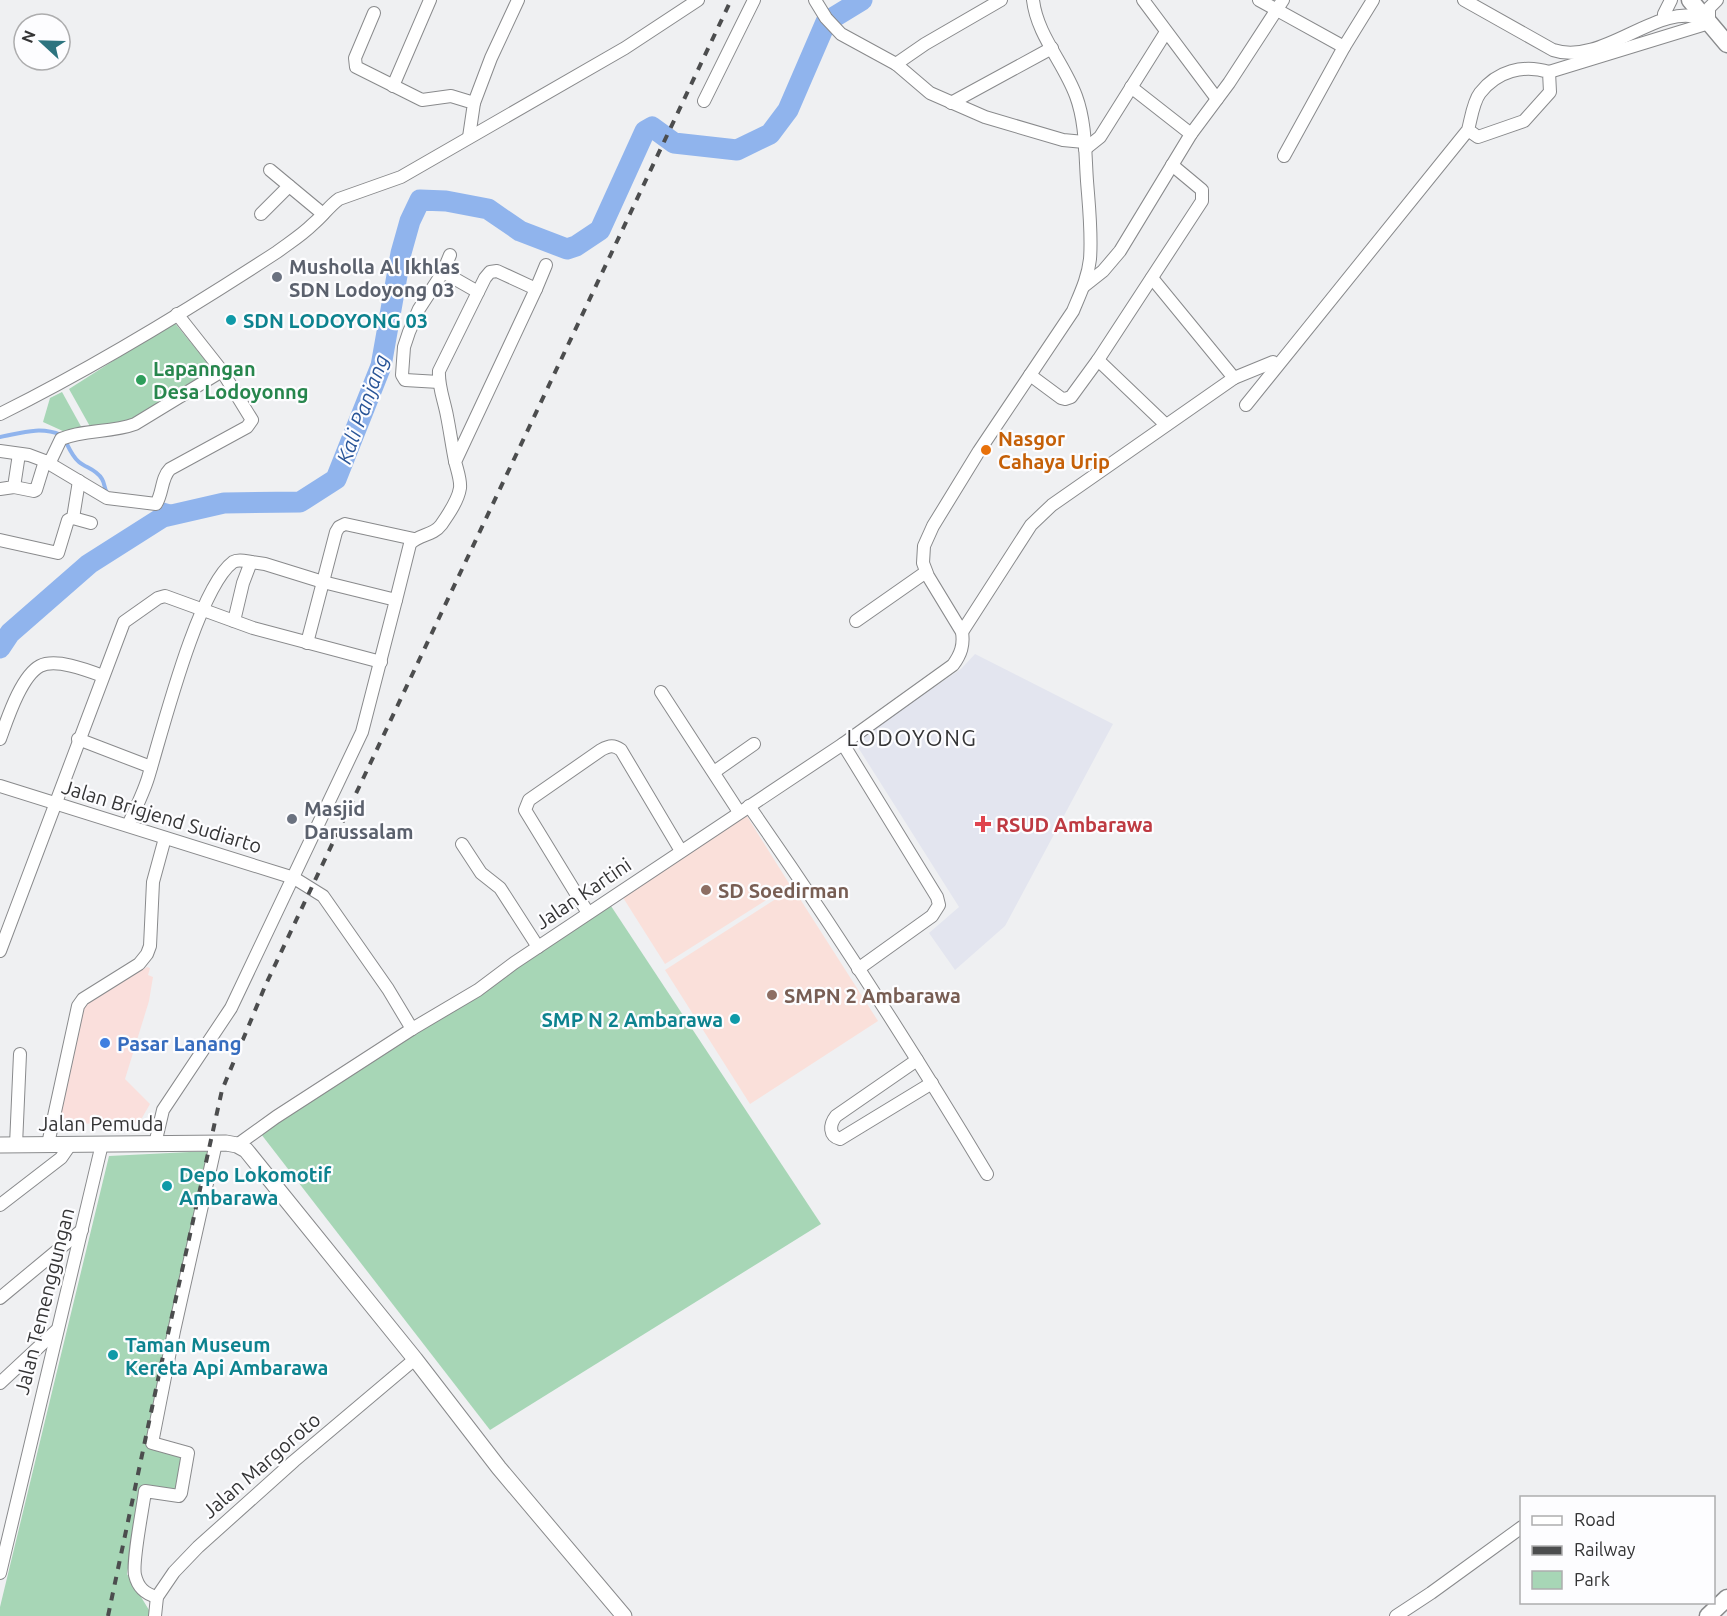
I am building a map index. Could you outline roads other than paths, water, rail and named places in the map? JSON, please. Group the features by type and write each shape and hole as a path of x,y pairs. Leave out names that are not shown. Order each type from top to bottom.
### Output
{"highway":[{"path":"1690,0 1727,44"},
{"path":"1708,1616 1727,1598"}],"main road":[{"name":"Jalan Pemuda","path":"0,1145 210,1143 237,1145"},
{"path":"237,1145 254,1158 416,1359 499,1468 624,1616"}],"street":[{"path":"393,86 430,0"},
{"path":"469,137 474,103 491,58 518,0"},
{"path":"0,414 48,390 177,314 277,251 307,230 331,204 339,199 401,177 625,48 698,0"},
{"path":"704,101 754,0"},
{"path":"815,0 826,18 840,34 896,64 930,93 985,117 1085,145 1094,144 1100,137 1166,32"},
{"path":"896,64 925,44 1001,0"},
{"path":"1033,0 1034,9 1076,95 1083,123 1091,229 1090,261 1084,286 1073,311 933,526 924,546 923,563 926,572 962,632 1032,525 1052,505 1234,378 1273,362"},
{"path":"1143,0 1217,99"},
{"path":"1259,0 1280,5 1344,47"},
{"path":"1284,156 1344,47 1374,0"},
{"path":"1464,0 1553,50 1567,53 1600,44 1665,14 1686,11 1696,14 1709,23"},
{"path":"1665,14 1671,0"},
{"path":"1709,23 1709,9 1717,0"},
{"path":"1084,286 1103,271 1120,251 1191,134 1280,5"},
{"path":"374,13 355,58 356,67 422,100 451,96 474,103"},
{"path":"1246,405 1468,130 1479,94 1505,72 1534,68 1549,72 1709,23"},
{"path":"951,103 1052,48"},
{"path":"1468,130 1478,136 1524,121 1550,92 1549,72"},
{"path":"1131,87 1191,134"},
{"path":"1030,375 1065,399 1071,397 1098,360 1202,201 1202,190 1172,165"},
{"path":"270,170 323,214"},
{"path":"261,214 289,186"},
{"path":"439,382 405,380 402,375 404,347 413,321 443,272 450,255"},
{"path":"455,462 546,265"},
{"path":"307,643 336,532 342,525 414,539 434,532 440,527 457,497 460,486 439,382 439,370 445,355 490,272 497,271 536,288"},
{"path":"443,272 478,292"},
{"path":"1152,278 1234,378"},
{"path":"0,451 29,455 107,498 156,504 166,473 170,469 250,424 250,417 222,371 177,314"},
{"path":"1098,360 1166,425"},
{"path":"0,489 14,487 34,491 47,463 66,437 123,428 135,423 222,371"},
{"path":"14,487 19,454"},
{"path":"73,518 79,481"},
{"path":"0,540 58,553 68,520 73,518 91,523"},
{"path":"155,1144 163,1110 231,1008 362,732 408,549 414,539"},
{"path":"128,825 151,767 202,611 225,570 234,562 237,560 266,564 323,582 396,600"},
{"path":"234,621 243,583 251,562"},
{"path":"856,621 926,572"},
{"path":"0,951 124,622 158,598 165,596 234,621 381,662"},
{"name":"Jalan Kartini","path":"237,1145 412,1029 478,990 588,913 843,744 948,670 960,655 963,642 962,632"},
{"path":"0,739 15,700 39,666 46,664 73,666 103,676"},
{"path":"661,692 714,772 744,809 858,969 932,1083 987,1174"},
{"path":"78,739 151,767"},
{"path":"714,772 754,744"},
{"path":"843,744 931,887 939,905 932,916 858,969"},
{"path":"588,913 525,810 529,800 563,775 609,746 616,746 621,750 681,851"},
{"name":"Jalan Brigjend Sudiarto","path":"0,786 294,878 312,887 323,896 388,988 412,1029"},
{"path":"48,1144 80,1001 139,964 147,954 150,946 153,882 165,838"},
{"path":"462,844 481,873 500,888 538,947"},
{"path":"16,1145 20,1054"},
{"path":"917,1060 836,1116 831,1122 832,1134 840,1139 932,1083"},
{"path":"157,1597 143,1591 138,1583 135,1569 145,1491 179,1496 183,1484 188,1453 152,1443 210,1143"},
{"name":"Jalan Temenggungan","path":"0,1573 102,1144"},
{"path":"0,1205 61,1158 70,1145"},
{"path":"0,1298 82,1230"},
{"path":"0,1383 56,1331"},
{"name":"Jalan Margoroto","path":"155,1616 157,1597 174,1572 217,1528 416,1359"},
{"path":"1396,1616 1520,1528"}],"waterway":[{"name":"Kali Panjang","path":"0,648 10,633 89,564 163,517 224,503 300,502 336,479 381,366 401,253 410,221 420,200 446,201 488,209 520,231 567,249 576,246 600,230 645,131 652,127 674,143 737,150 770,134 788,110 826,22 862,0"},
{"path":"0,437 38,431 61,435"},
{"path":"65,440 77,460 100,476 107,493"},
{"path":"158,503 172,507 179,514"}],"railway":[{"path":"108,1616 222,1090 266,984 731,0"}],"place":[{"name":"Musholla Al Ikhlas SDN Lodoyong 03","path":"277,277"},
{"name":"SDN LODOYONG 03","path":"231,320"},
{"name":"Lapanngan Desa Lodoyonng","path":"141,380"},
{"name":"Nasgor Cahaya Urip","path":"986,450"},
{"name":"Masjid Darussalam","path":"292,819"},
{"name":"RSUD Ambarawa","path":"983,824"},
{"name":"SD Soedirman","path":"706,890"},
{"name":"SMPN 2 Ambarawa","path":"772,995"},
{"name":"SMP N 2 Ambarawa","path":"735,1019"},
{"name":"Pasar Lanang","path":"105,1043"},
{"name":"Depo Lokomotif Ambarawa","path":"167,1186"},
{"name":"Taman Museum Kereta Api Ambarawa","path":"113,1355"}],"district":[{"name":"LODOYONG","path":"912,737"}]}
